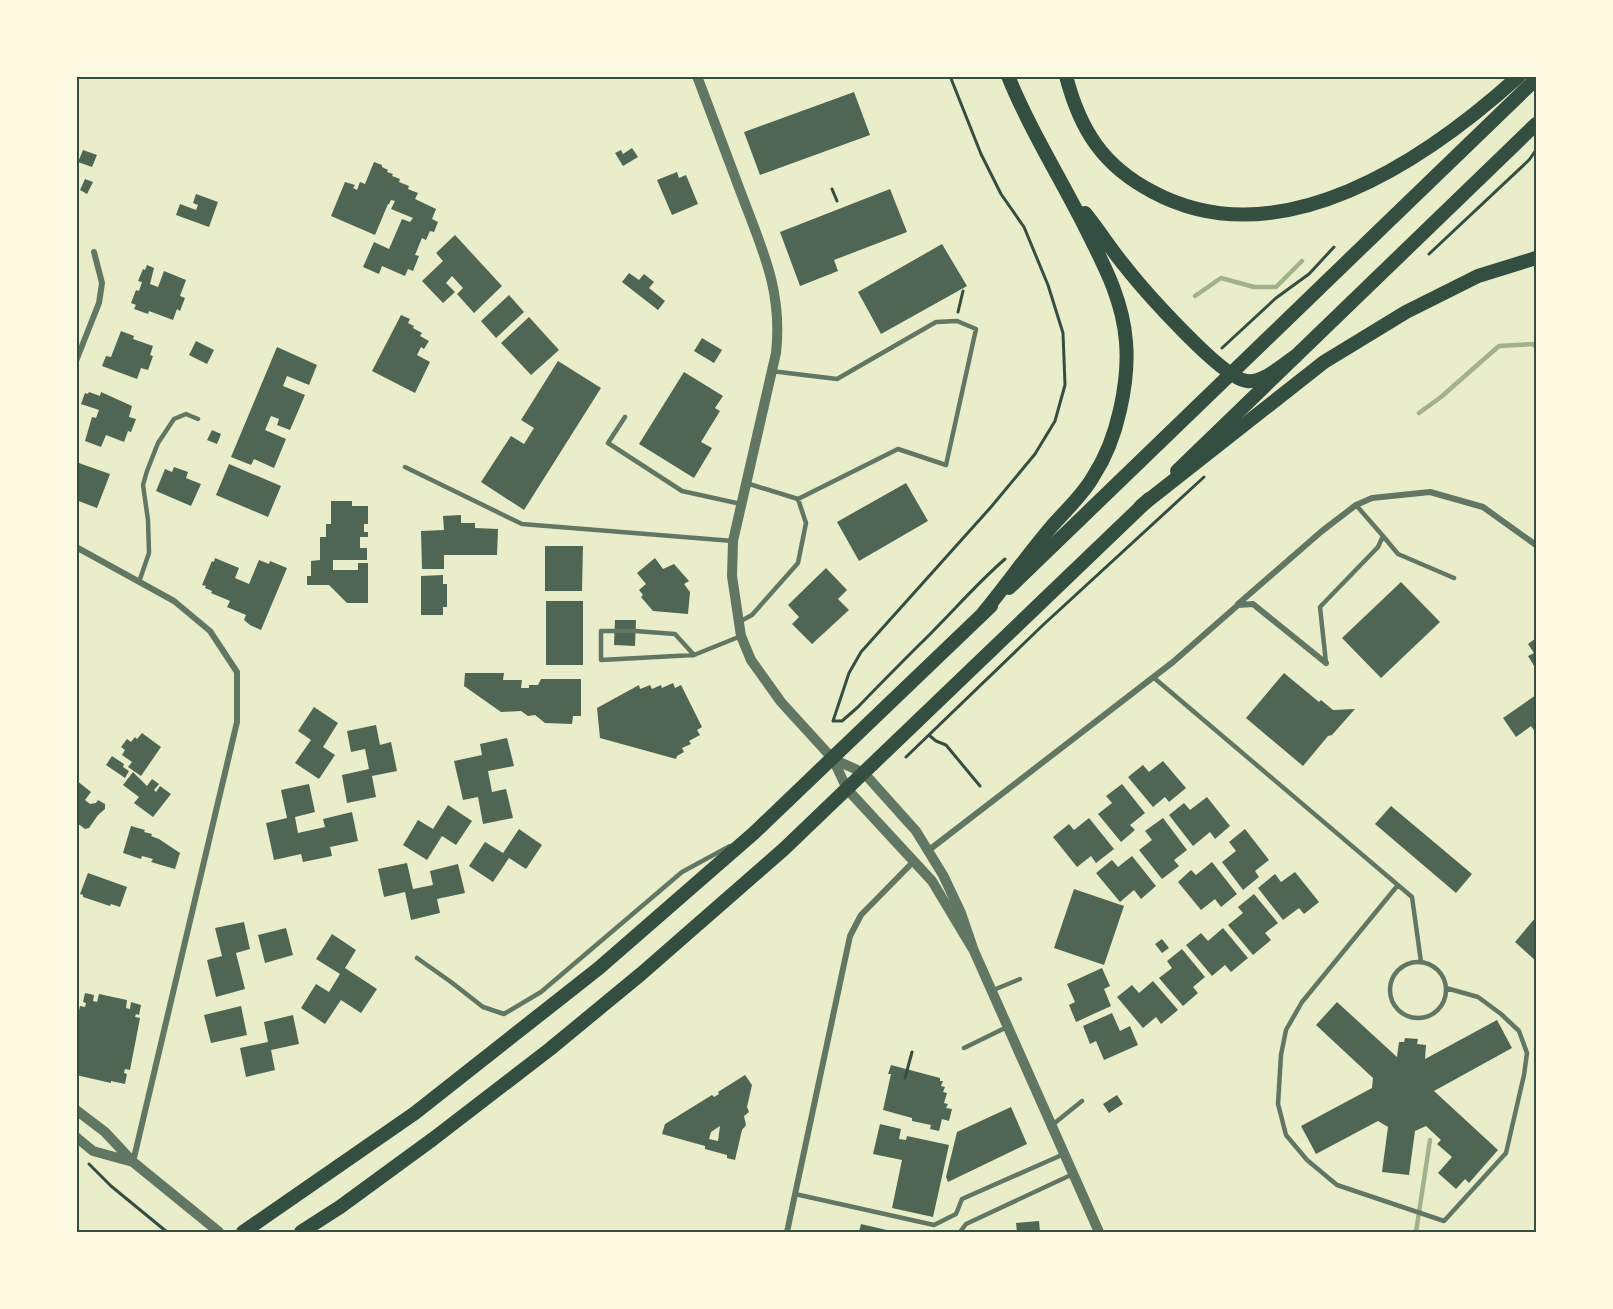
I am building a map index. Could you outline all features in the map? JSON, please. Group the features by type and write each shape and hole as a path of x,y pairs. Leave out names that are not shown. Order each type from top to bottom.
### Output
{"main road":[{"path":"984,612 1094,477 1107,451 1123,396 1127,370 1126,343 1117,297 1108,272 1070,195 1042,150 1008,76"},
{"path":"1066,76 1074,106 1090,138 1105,157 1139,185 1182,205 1204,212 1257,215 1332,198 1372,182 1465,123 1519,76"},
{"path":"243,1233 415,1113 530,1024 599,968 754,833 1536,79"},
{"path":"301,1233 433,1139 550,1049 731,897 864,773 1536,124"},
{"path":"1070,195 1174,321 1230,374 1239,380 1258,380 1296,356"},
{"path":"1141,506 1324,362 1406,312 1457,286 1478,276 1536,258"}],"street":[{"path":"697,76 774,288 779,329 777,353 771,371 734,541 732,576 741,636 751,660 781,702 832,759 847,789 932,881 974,951"},
{"path":"76,361 99,303 102,283 94,252"},
{"path":"929,850 1153,677 1322,531 1356,505 1372,498 1430,492 1483,507 1536,545"},
{"path":"76,547 174,601 210,631 237,672 237,722 133,1162"},
{"path":"1238,605 1253,604 1326,663"},
{"path":"832,759 864,773 916,831 929,850 961,913 991,991 1099,1233"},
{"path":"787,1233 850,936 856,922 872,902 907,871 914,861"},
{"path":"76,1110 105,1132 133,1162 219,1233"},
{"path":"76,1137 93,1150 133,1162"}],"lane":[{"path":"746,483 798,499 898,449 946,465 976,329 957,321 936,322 837,379 771,371"},
{"path":"139,582 149,553 148,520 143,485 147,471 158,443 174,419 186,414 198,419"},
{"path":"625,417 608,443 682,491 741,504"},
{"path":"405,467 522,524 734,541"},
{"path":"738,623 752,615 798,563 806,523 798,499"},
{"path":"1356,505 1398,554 1454,578"},
{"path":"1326,663 1320,607 1378,547 1383,536"},
{"path":"694,655 675,634 601,631 601,660 694,655 741,636"},
{"path":"1153,677 1412,897 1421,962"},
{"path":"417,958 483,1007 504,1014 541,992 682,872 754,833"},
{"path":"1398,885 1302,1002 1286,1030 1281,1055 1278,1104 1286,1135 1307,1160 1337,1185 1444,1221 1506,1153 1527,1053 1519,1031 1502,1014 1478,996 1446,988"},
{"path":"1421,962 1435,968 1446,988 1445,998 1435,1013 1418,1019 1401,1013 1390,998 1389,989 1396,972 1403,966 1421,962"},
{"path":"991,991 1020,979"},
{"path":"964,1048 1007,1027"},
{"path":"1052,1126 1082,1101"},
{"path":"795,1194 934,1225 956,1214 962,1199 1064,1154"},
{"path":"960,1233 966,1224 1073,1174"}],"path":[{"path":"950,76 981,154 1001,194 1024,227 1048,285 1063,333 1065,385 1055,422 1035,454 992,507 861,652 849,673 833,721 842,721 858,707 953,609 971,594 981,580 1011,554"},
{"path":"1429,254 1529,160 1536,150"},
{"path":"832,189 837,201"},
{"path":"1219,351 1276,298 1309,274 1334,247"},
{"path":"957,315 963,291"},
{"path":"906,758 1043,625 1209,472"},
{"path":"930,736 946,745 980,786"},
{"path":"905,1078 912,1052"},
{"path":"85,1161 167,1233"}],"building":[{"path":"854,92 870,135 760,175 744,132"},
{"path":"632,148 638,157 623,166 615,153 621,150 623,154"},
{"path":"83,150 97,155 92,167 78,162"},
{"path":"374,162 382,165 388,170 387,172 393,174 392,176 400,179 399,182 409,186 408,189 418,193 415,199 436,209 432,219 438,222 434,232 430,231 426,240 422,238 415,255 419,256 413,271 408,269 405,276 382,266 379,274 363,267 374,242 389,249 402,219 410,222 413,218 391,209 395,201 391,200 388,204 375,235 331,216 345,182 355,185 353,188 357,190 360,182 365,184"},
{"path":"677,172 679,178 686,175 698,204 672,215 657,180"},
{"path":"85,179 93,182 87,194 80,190"},
{"path":"890,189 907,232 834,260 838,271 800,286 780,232"},
{"path":"196,194 218,202 209,227 176,215 180,204 196,210 198,205 193,203"},
{"path":"455,235 502,286 474,313 457,294 463,288 452,276 446,283 455,292 443,303 422,281 443,261 436,253"},
{"path":"942,244 967,286 881,334 858,292"},
{"path":"147,265 154,268 150,284 158,287 164,271 186,280 180,296 185,298 180,311 177,309 173,320 149,311 148,314 134,309 136,305 131,303 136,290 139,291 142,282 138,281"},
{"path":"629,273 639,280 644,274 654,282 649,288 665,301 658,310 622,282"},
{"path":"509,295 524,312 496,338 481,321"},
{"path":"401,315 410,319 408,323 422,333 420,336 429,341 424,349 421,347 417,355 430,362 415,393 372,371"},
{"path":"529,317 559,350 531,375 501,343"},
{"path":"121,331 134,336 133,339 153,346 150,355 153,356 148,370 141,368 137,379 102,366 106,356 111,357"},
{"path":"702,338 722,350 714,363 694,351"},
{"path":"196,341 214,350 207,364 189,355"},
{"path":"277,347 317,365 309,385 287,376 283,386 305,395 290,430 277,425 279,419 271,416 265,430 286,439 274,468 254,459 251,465 231,457"},
{"path":"558,361 601,388 524,510 481,482 511,436 524,444 534,428 521,420"},
{"path":"684,372 723,396 715,408 720,411 701,442 712,448 694,478 639,444"},
{"path":"101,392 132,406 129,417 136,419 124,442 106,435 101,447 85,441 92,417 96,418 99,410 81,404 85,393 100,396"},
{"path":"212,430 221,434 217,444 207,440"},
{"path":"76,462 110,474 97,508 76,500"},
{"path":"229,464 281,486 268,517 216,495"},
{"path":"174,467 188,472 186,478 201,484 191,506 156,491 165,469 172,472"},
{"path":"906,483 928,521 859,561 837,522"},
{"path":"331,501 352,501 352,506 368,506 368,524 364,524 364,532 368,532 368,537 360,537 360,548 367,548 367,560 333,560 333,570 358,570 358,563 368,563 368,603 347,603 329,585 307,585 307,576 311,576 311,561 320,560 320,537 326,537 326,524 331,524"},
{"path":"461,515 461,523 475,523 475,528 498,529 497,555 444,555 444,569 422,569 421,531 444,530 443,516"},
{"path":"545,546 583,546 582,591 545,591"},
{"path":"215,558 239,568 235,578 249,584 259,560 269,564 270,561 287,568 261,630 244,620 246,615 227,607 230,601 211,593 212,591 202,585"},
{"path":"655,558 663,569 674,564 689,581 684,584 690,592 688,614 653,611 641,597 643,595 639,590 646,584 637,573"},
{"path":"826,568 847,590 838,599 849,610 812,644 792,624 799,617 788,605"},
{"path":"443,575 443,584 447,584 447,607 443,607 443,615 421,615 421,576"},
{"path":"1401,582 1440,622 1381,678 1342,638"},
{"path":"546,601 583,601 583,665 546,665"},
{"path":"615,620 636,620 635,646 614,645"},
{"path":"1536,638 1536,669 1528,656 1534,653 1528,644"},
{"path":"465,673 504,673 503,680 522,680 521,688 538,685 541,679 581,679 581,716 573,716 572,724 545,723 535,715 528,716 521,711 501,712 464,686"},
{"path":"1284,673 1319,702 1321,700 1333,710 1355,709 1303,766 1246,718"},
{"path":"673,683 675,688 681,685 702,727 697,730 700,735 689,741 691,744 682,748 684,752 676,759 600,738 597,708 639,685 640,689 650,685 652,689"},
{"path":"1536,695 1536,733 1531,726 1516,737 1503,718"},
{"path":"314,707 338,723 323,747 335,755 319,779 295,763 311,740 298,731"},
{"path":"376,725 380,745 391,742 397,771 372,776 376,797 347,803 342,775 369,769 365,749 351,752 347,731"},
{"path":"142,733 161,747 141,776 128,767 132,762 122,755 125,750 121,747 127,739 131,742"},
{"path":"507,738 514,766 488,771 492,792 506,789 513,818 483,824 478,797 463,800 454,761 482,755 480,744"},
{"path":"112,756 124,764 123,767 129,771 125,778 106,765"},
{"path":"1163,761 1186,788 1169,802 1165,797 1153,807 1128,777 1143,765 1149,772"},
{"path":"133,772 147,786 152,779 159,784 154,790 156,792 160,786 171,794 153,817 134,803 139,797 123,785"},
{"path":"76,780 91,792 85,800 90,804 98,800 105,804 105,809 89,828 85,829 76,822"},
{"path":"309,784 315,812 295,817 298,833 325,827 323,819 352,812 358,841 330,847 332,856 303,862 301,854 274,860 266,823 287,818 281,790"},
{"path":"1122,784 1145,813 1130,825 1135,830 1121,842 1098,814 1112,803 1106,796"},
{"path":"1207,797 1230,826 1215,839 1210,832 1193,846 1169,815 1184,803 1190,810"},
{"path":"448,805 472,821 456,845 442,836 427,860 403,845 418,820 433,829"},
{"path":"1391,806 1472,874 1456,893 1375,824"},
{"path":"1089,818 1114,849 1096,863 1091,856 1077,867 1053,837 1069,824 1074,830"},
{"path":"1163,818 1187,850 1174,860 1179,866 1162,879 1139,850 1152,840 1145,831"},
{"path":"131,826 145,830 144,832 152,834 151,836 180,853 175,869 151,862 153,859 142,856 141,859 123,853"},
{"path":"519,829 542,845 526,869 509,858 493,882 469,866 485,842 503,853"},
{"path":"1245,829 1269,860 1255,871 1259,877 1243,890 1222,862 1236,851 1229,842"},
{"path":"1132,856 1156,886 1141,899 1134,890 1120,902 1096,873 1112,860 1118,867"},
{"path":"1212,862 1237,894 1221,907 1215,899 1201,910 1178,882 1191,870 1196,875"},
{"path":"407,863 413,889 433,885 430,871 458,864 465,893 437,899 440,913 411,920 405,892 384,897 378,869"},
{"path":"1295,872 1319,902 1304,914 1299,908 1283,920 1258,888 1275,874 1281,882"},
{"path":"88,873 127,887 120,907 111,904 110,906 80,894"},
{"path":"1074,889 1124,906 1104,965 1054,948"},
{"path":"1254,894 1278,923 1265,933 1271,940 1253,955 1228,925 1243,913 1238,907"},
{"path":"1536,917 1536,961 1515,942"},
{"path":"244,922 250,949 236,953 245,989 216,997 207,960 222,956 215,928"},
{"path":"286,928 293,955 265,963 258,935"},
{"path":"1223,928 1248,958 1231,972 1225,965 1212,976 1186,945 1201,933 1208,941"},
{"path":"332,934 356,950 345,968 377,989 361,1013 341,1000 325,1024 301,1008 316,984 329,992 340,974 316,959"},
{"path":"1162,939 1169,948 1162,953 1155,944"},
{"path":"1182,949 1205,977 1193,987 1198,993 1183,1006 1159,978 1172,968 1167,961"},
{"path":"1102,968 1110,986 1104,989 1111,1006 1076,1022 1069,1005 1075,1002 1067,984"},
{"path":"1153,981 1178,1010 1161,1024 1156,1017 1143,1028 1117,997 1132,985 1139,993"},
{"path":"85,993 94,995 93,1001 97,1002 99,994 127,1000 126,1008 130,1009 131,1002 141,1005 139,1015 136,1014 135,1017 140,1018 130,1070 125,1069 124,1073 127,1074 125,1084 76,1075 76,1024 80,1006 85,1007 86,1003 83,1002"},
{"path":"1337,1002 1397,1057 1399,1042 1404,1042 1405,1038 1418,1039 1417,1044 1426,1045 1425,1059 1497,1020 1512,1048 1434,1091 1498,1150 1469,1183 1465,1179 1456,1189 1438,1173 1452,1157 1437,1144 1441,1140 1426,1126 1415,1131 1409,1175 1382,1172 1388,1127 1378,1121 1316,1154 1301,1126 1372,1088 1373,1078 1316,1025"},
{"path":"241,1006 247,1035 211,1043 204,1015"},
{"path":"1112,1013 1120,1031 1130,1026 1138,1045 1104,1060 1096,1041 1090,1044 1083,1026"},
{"path":"293,1015 299,1044 271,1050 275,1070 246,1077 240,1048 268,1042 264,1022"},
{"path":"891,1065 940,1078 940,1081 943,1081 941,1086 945,1087 943,1092 947,1093 944,1103 948,1104 946,1108 952,1109 949,1121 942,1119 939,1131 930,1129 931,1125 912,1121 912,1118 883,1110"},
{"path":"745,1075 752,1085 747,1107 749,1112 744,1116 746,1125 742,1130 735,1160 727,1158 727,1155 705,1149 705,1146 662,1134 665,1124 712,1095 714,1097 719,1094 718,1092","holes":["720,1126 718,1141 709,1139 711,1132"]},
{"path":"1117,1095 1123,1104 1109,1113 1103,1104"},
{"path":"1011,1107 1027,1144 948,1182 946,1177 957,1132"},
{"path":"880,1124 901,1129 899,1139 906,1140 907,1136 949,1145 933,1217 892,1208 902,1160 873,1154"},
{"path":"1039,1221 1040,1232 1017,1232 1016,1223"},
{"path":"861,1224 895,1232 859,1232"}],"waterway":[{"path":"1195,296 1221,278 1254,287 1276,287 1302,261"},
{"path":"1419,413 1441,397 1499,346 1533,344 1536,347"},
{"path":"1416,1232 1430,1140"}]}
